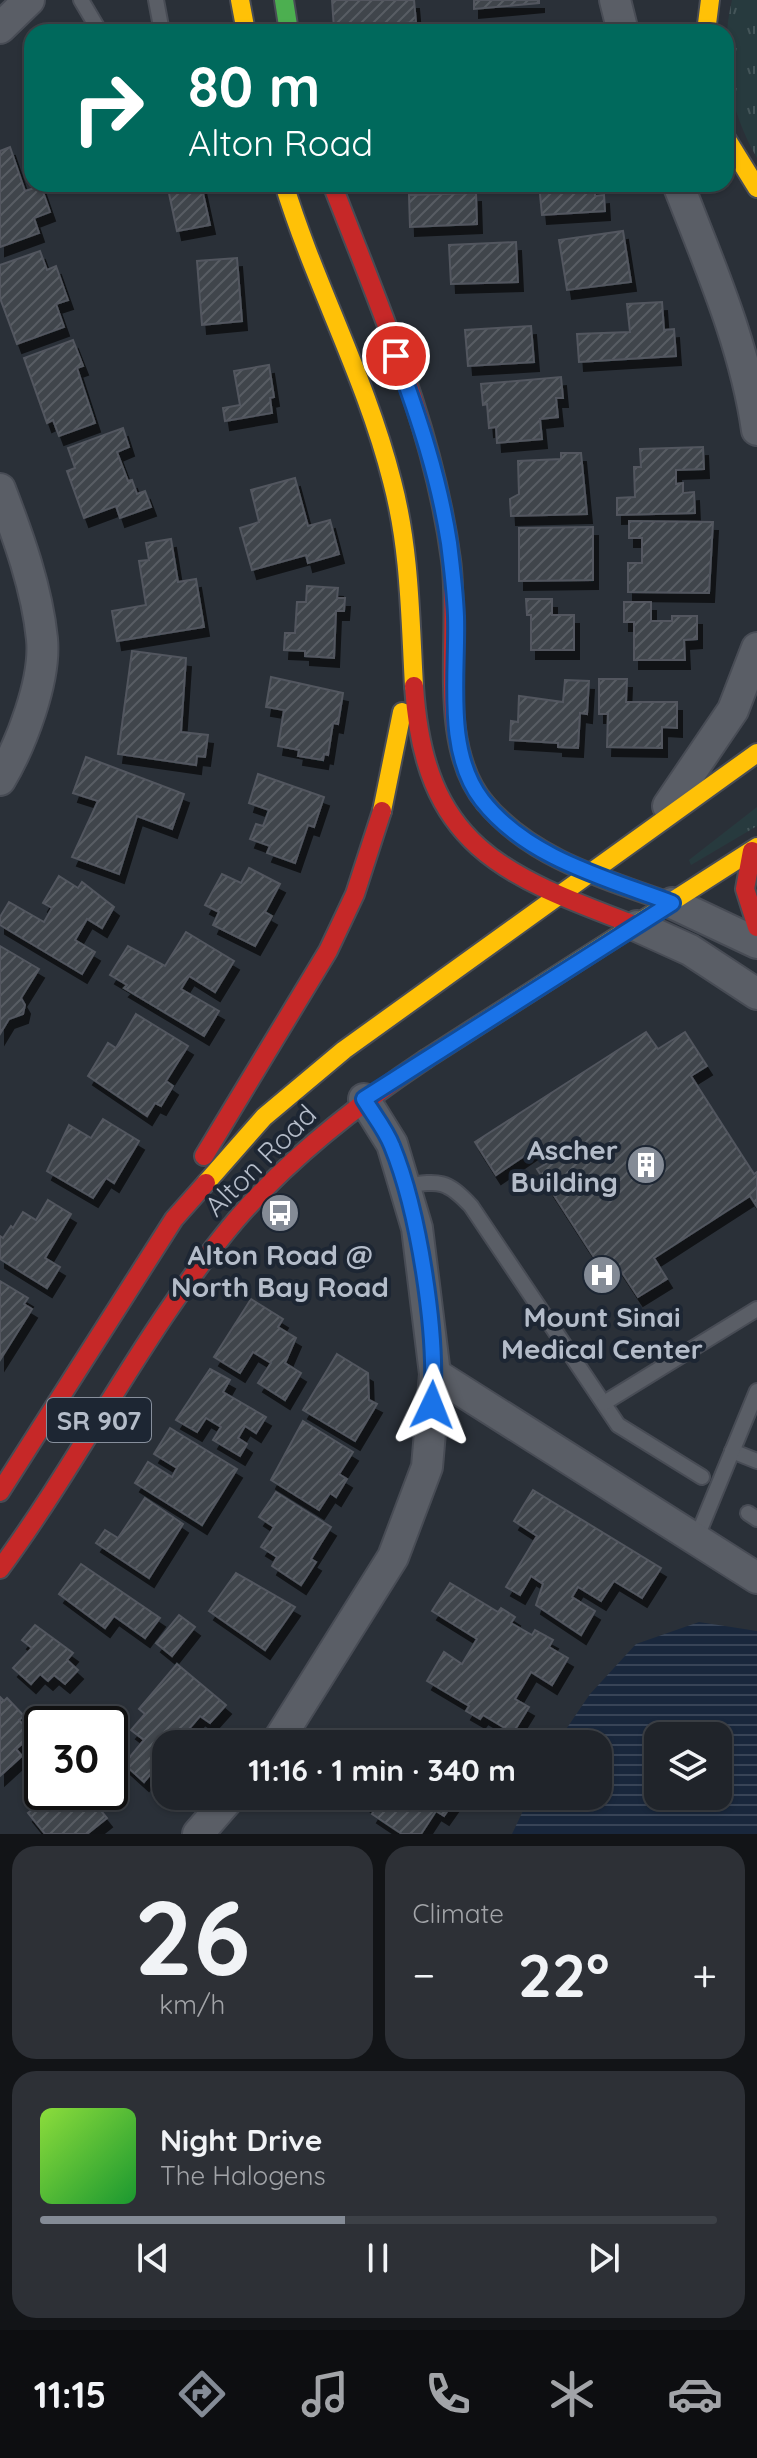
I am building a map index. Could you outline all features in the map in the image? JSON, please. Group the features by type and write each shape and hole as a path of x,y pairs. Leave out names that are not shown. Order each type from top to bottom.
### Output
{"main road":[{"path":"240,0 244,24"},
{"path":"284,0 288,24"},
{"path":"707,24 710,0"},
{"path":"734,151 757,188"},
{"path":"287,192 385,453 408,559 421,754 439,801 464,835 490,860 529,883 637,926"},
{"path":"335,192 436,474 454,582 456,700 461,750 469,777 480,797 510,827 552,856 672,903"},
{"path":"174,1219 217,1130 329,950 359,882 389,787 413,631"},
{"name":"SR 907","path":"592,872 757,753"},
{"path":"510,827 552,836"},
{"path":"608,835 653,827"},
{"path":"754,849 742,888 747,908 757,927"},
{"name":"SR 907","path":"672,903 754,849"},
{"name":"Alton Road","path":"0,1492 174,1219 237,1145 308,1078 592,872"},
{"name":"Alton Road","path":"0,1569 52,1497 196,1268 268,1185 364,1099 672,903"}],"street":[{"path":"0,28 29,0"},
{"path":"615,0 621,24"},
{"path":"681,192 722,298 746,378 757,430"},
{"path":"0,489 20,540 42,641 34,700 16,754 0,780"},
{"path":"653,827 726,724 757,648"},
{"path":"672,903 757,943"},
{"path":"637,926 690,950 757,994"},
{"path":"285,1730 393,1557 427,1467 435,1374 417,1228 392,1144 364,1099"},
{"path":"435,1374 697,1537 757,1578"},
{"path":"198,1834 219,1810"}],"lane":[{"path":"81,0 95,24"},
{"path":"156,0 160,24"},
{"path":"404,1186 438,1181 457,1190 471,1206 618,1425 702,1477"},
{"path":"604,1403 757,1309"},
{"path":"697,1537 757,1391"},
{"path":"732,1451 757,1461"}],"green space":[{"path":"732,0 757,0 757,158 734,104 734,24 728,24"},
{"path":"757,807 757,826 691,865 689,860"}],"water":[{"path":"699,1622 757,1631 757,1834 512,1834 523,1810 612,1810 612,1730 566,1730 590,1694 636,1644"}],"building":[{"path":"332,0 414,0 416,22 334,24"},
{"path":"474,0 539,0 539,3 474,9"},
{"path":"10,147 24,192 43,192 50,212 34,218 39,233 0,247 0,151"},
{"path":"169,192 203,192 210,225 177,231"},
{"path":"540,192 595,192 595,196 604,195 605,211 542,215"},
{"path":"476,193 477,224 410,227 409,195"},
{"path":"623,231 631,282 567,290 559,240"},
{"path":"516,242 518,282 451,284 449,245"},
{"path":"40,251 47,270 56,266 68,300 56,304 64,327 17,344 0,298 0,265"},
{"path":"237,258 242,321 202,325 197,261"},
{"path":"662,302 664,330 674,329 676,356 579,362 577,334 630,332 627,304"},
{"path":"531,326 534,362 468,366 465,330"},
{"path":"73,340 83,366 77,368 95,423 59,436 53,420 47,423 24,358"},
{"path":"269,365 274,397 270,398 272,413 225,421 223,408 240,405 234,371"},
{"path":"561,377 563,398 556,398 558,417 540,419 542,439 497,443 496,427 489,428 481,384"},
{"path":"123,428 129,447 117,452 128,481 132,480 137,494 145,491 151,507 120,518 116,506 84,518 67,471 75,468 68,448"},
{"path":"703,447 704,469 676,470 676,484 683,483 683,493 694,492 695,513 617,515 617,498 635,497 634,467 641,467 640,449"},
{"path":"561,453 581,453 587,514 511,516 510,499 519,494 518,461 561,459"},
{"path":"295,478 308,526 330,520 339,554 308,563 306,555 252,570 240,528 259,522 251,490"},
{"path":"629,521 713,522 709,593 628,592 628,563 642,563 642,538 629,538"},
{"path":"593,527 593,580 519,581 519,528"},
{"path":"171,539 178,582 196,579 204,627 117,641 112,611 146,605 139,561 149,560 146,543"},
{"path":"307,586 338,588 337,598 345,598 344,611 336,611 334,658 305,656 305,651 284,650 285,633 295,633 297,602 306,602"},
{"path":"526,599 552,599 552,615 574,615 574,650 531,650 531,615 527,615"},
{"path":"624,602 651,602 651,621 672,621 672,616 697,616 697,639 684,640 685,660 634,660 634,622 624,622"},
{"path":"132,651 186,658 181,732 208,735 205,757 197,756 196,765 118,754"},
{"path":"271,677 343,693 338,724 333,723 328,755 324,754 323,760 298,756 299,750 278,746 284,710 266,707"},
{"path":"599,679 627,679 626,702 677,702 677,728 662,727 662,748 607,747 608,714 599,714"},
{"path":"565,680 589,681 587,714 580,713 578,748 558,747 558,743 510,740 511,721 518,722 519,696 563,702"},
{"path":"86,757 184,794 172,829 137,816 119,874 72,857 98,801 73,793"},
{"path":"258,774 324,797 314,827 308,825 295,863 267,853 270,846 250,839 256,824 263,826 269,810 249,803"},
{"path":"249,868 280,884 265,912 272,916 255,946 213,925 219,912 205,905 222,874 241,883"},
{"path":"59,876 78,888 82,882 114,907 102,928 87,919 75,940 95,952 82,974 0,925 0,917 9,902 44,922 52,908 43,903"},
{"path":"186,932 234,961 215,992 189,976 181,989 219,1011 204,1036 124,988 127,985 110,975 128,946 165,966"},
{"path":"0,946 39,969 21,998 25,1005 23,1014 9,1019 0,1034"},
{"path":"136,1014 188,1046 166,1081 173,1086 161,1106 155,1103 147,1116 88,1076 108,1043 116,1048"},
{"name":"Ascher Building","path":"646,1032 658,1049 685,1032 707,1066 691,1076 754,1174 757,1172 757,1207 750,1196 654,1258 667,1279 638,1297 615,1262 603,1271 537,1169 549,1162 539,1146 496,1175 475,1142"},
{"path":"103,1119 139,1141 114,1183 106,1178 93,1198 47,1171 69,1125 91,1138"},
{"path":"48,1200 71,1214 45,1258 60,1267 47,1288 0,1259 0,1236 3,1238 11,1226 13,1228 23,1212 36,1220"},
{"path":"0,1281 28,1298 24,1304 32,1309 0,1360"},
{"path":"251,1299 283,1319 278,1327 296,1338 285,1363 301,1373 285,1400 258,1383 271,1363 253,1352 240,1373 214,1357"},
{"path":"337,1354 368,1373 369,1400 377,1404 355,1441 303,1410"},
{"path":"210,1369 230,1380 223,1392 266,1417 256,1433 245,1426 238,1438 247,1444 240,1456 213,1440 221,1427 206,1418 197,1432 176,1420"},
{"path":"303,1421 353,1452 339,1474 347,1479 336,1497 330,1493 319,1510 271,1480"},
{"path":"170,1428 237,1469 202,1525 135,1483 148,1462 172,1477 177,1468 154,1454"},
{"path":"533,1490 661,1568 642,1598 614,1581 601,1601 578,1587 572,1597 595,1611 581,1635 536,1605 543,1584 531,1576 520,1595 506,1587 537,1536 514,1521"},
{"path":"276,1492 331,1527 311,1559 316,1562 301,1585 272,1566 277,1557 261,1547 274,1527 259,1517"},
{"path":"145,1498 183,1524 149,1578 96,1543 105,1530 118,1538"},
{"path":"81,1564 160,1618 145,1638 114,1616 105,1628 59,1594"},
{"path":"236,1573 295,1607 265,1650 209,1611"},
{"path":"450,1583 498,1612 501,1608 515,1617 511,1623 532,1635 535,1630 553,1640 549,1647 568,1658 552,1685 531,1672 515,1699 529,1707 515,1730 508,1730 483,1715 480,1719 466,1711 469,1706 427,1681 444,1652 462,1664 477,1639 432,1611"},
{"path":"179,1615 195,1627 172,1656 156,1643"},
{"path":"35,1625 73,1653 67,1660 78,1670 65,1684 54,1675 48,1681 40,1674 31,1684 13,1668 32,1648 22,1640"},
{"path":"177,1664 226,1705 210,1723 200,1716 188,1730 152,1730 152,1773 144,1782 128,1768 128,1759 144,1740 131,1730 145,1714 139,1709"},
{"path":"0,1697 4,1701 7,1698 24,1716 19,1720 24,1725 24,1742 16,1749 22,1756 0,1776"},
{"path":"32,1810 101,1810 107,1818 87,1834 45,1834 28,1813"},
{"path":"374,1810 448,1810 444,1816 436,1811 421,1834 402,1834 372,1814"}],"traffic: fast":[{"path":"284,0 288,24"},
{"path":"485,803 525,839 547,853 596,876 672,903"}],"traffic: slow":[{"path":"240,0 244,24"},
{"path":"707,24 710,0"},
{"path":"734,151 757,188"},
{"path":"287,192 369,405 392,481 406,557 414,686"},
{"path":"382,811 402,712"},
{"path":"206,1183 264,1117 344,1050 757,753"},
{"path":"426,1059 757,847"}],"traffic: jam":[{"path":"335,192 403,369 432,463 451,560 455,719 460,750 470,779 485,803"},
{"path":"414,686 421,740 434,784 453,819 479,847 510,870 547,889 637,926"},
{"path":"204,1156 328,951 355,894 382,811"},
{"path":"752,851 745,889 757,927"},
{"path":"0,1569 172,1304 236,1220 325,1133 426,1059"},
{"path":"0,1492 174,1219 206,1183"}],"place":[{"name":"Ascher Building","path":"646,1165"},
{"name":"Alton Road @ North Bay Road","path":"280,1213"},
{"name":"Mount Sinai Medical Center","path":"602,1275"}],"route":[{"path":"396,356 429,449 442,500 454,582 458,729 464,766 473,787 498,818 552,856 672,903 364,1099 392,1144 417,1228 435,1374 432,1405"}]}
